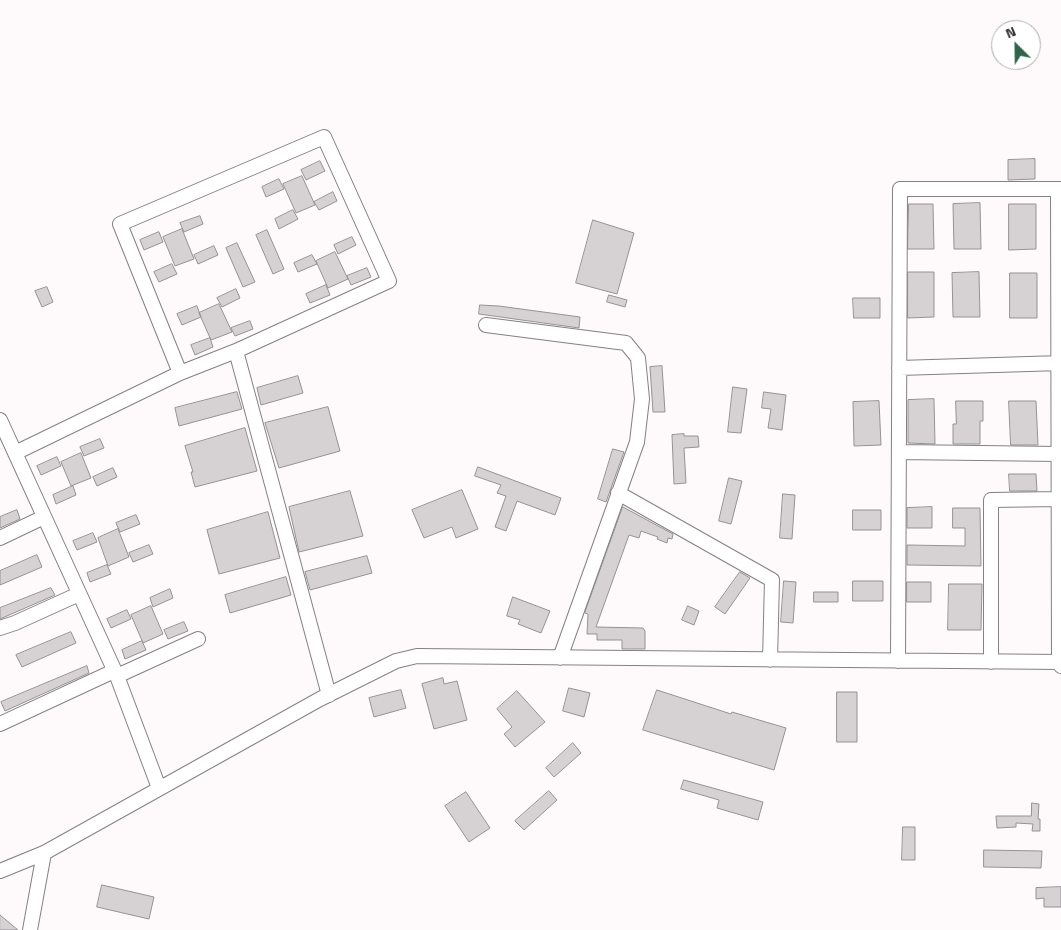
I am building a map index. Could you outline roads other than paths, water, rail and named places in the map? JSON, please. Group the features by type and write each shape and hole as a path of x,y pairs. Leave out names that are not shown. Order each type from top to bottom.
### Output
{"street":[{"path":"15,454 180,373 236,351 390,281 324,137 120,224 180,373"},
{"path":"1,868 44,853 329,695 396,661 417,656 1060,663 1060,188 900,189 898,661"},
{"path":"486,325 626,343 638,358 642,399 637,442 560,658"},
{"path":"236,351 329,695"},
{"path":"899,368 1060,363"},
{"path":"0,420 116,674 159,788"},
{"path":"899,452 1059,454"},
{"path":"618,494 772,580 770,660"},
{"path":"991,662 991,500 1059,499"},
{"path":"0,538 44,517"},
{"path":"0,628 79,594"},
{"path":"0,724 198,639"},
{"path":"30,930 44,853"}]}
